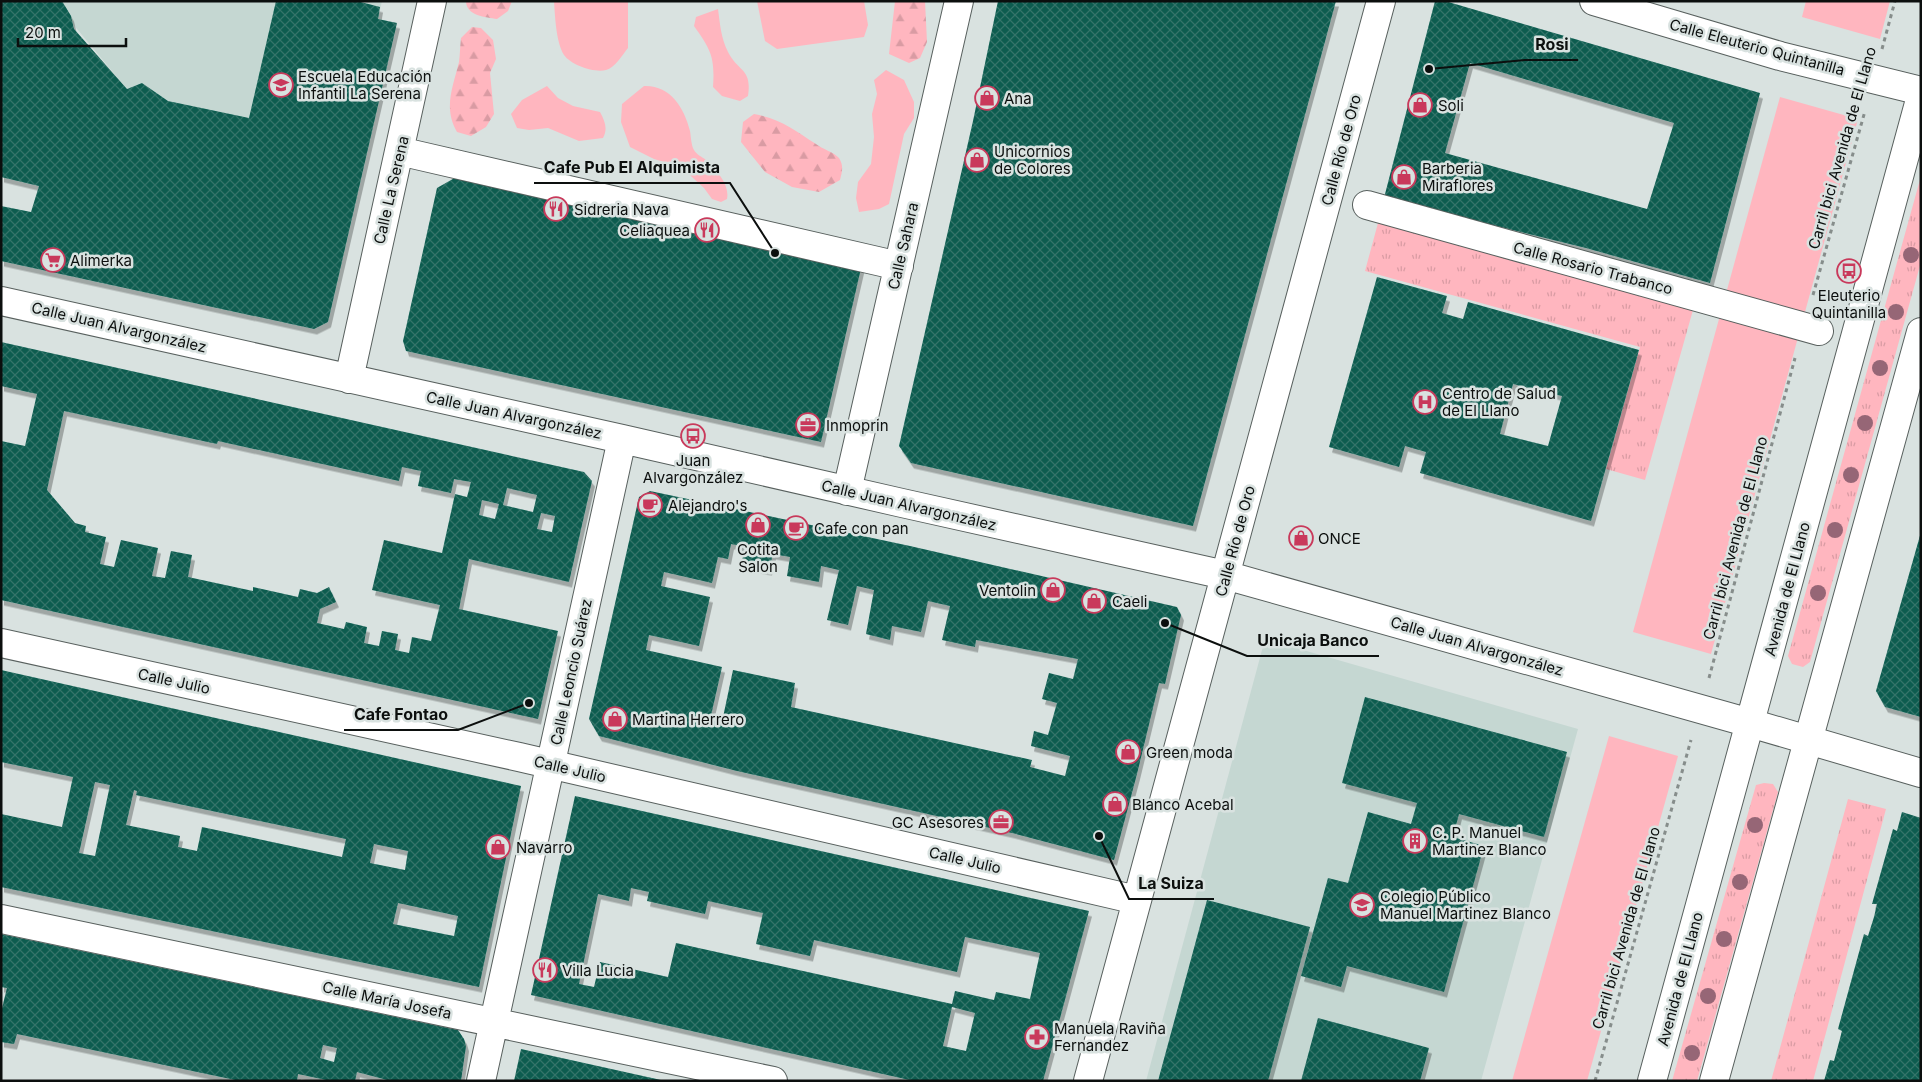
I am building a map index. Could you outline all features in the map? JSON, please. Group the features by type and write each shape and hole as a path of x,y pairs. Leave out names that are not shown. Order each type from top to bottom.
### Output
{"street":[{"name":"Calle La Serena","path":"349,379 432,1"},
{"name":"Calle Sahara","path":"847,491 959,1"},
{"name":"Calle Río de Oro","path":"1088,1081 1381,1"},
{"name":"Calle Eleuterio Quintanilla","path":"1594,1 1780,56 1921,91"},
{"name":"Avenida de El Llano","path":"1652,1081 1921,96"},
{"path":"399,151 899,266"},
{"name":"Calle Rosario Trabanco","path":"1367,206 1811,329"},
{"name":"Calle Juan Alvargonzález","path":"1,301 1225,576 1750,723 1921,773"},
{"path":"1714,1081 1921,332"},
{"name":"Calle Leoncio Suárez","path":"481,1081 622,439"},
{"name":"Calle Julio","path":"1,643 550,764 1137,900"},
{"name":"Calle María Josefa","path":"1,919 773,1081"}],"path":[{"name":"Carril bici Avenida de El Llano","path":"1595,1081 1700,709 1811,329 1895,1"}],"shaded area":[{"path":"62,1 382,1 378,19 368,146 168,101 142,83 127,89 72,23"},
{"name":"Colegio Público Manuel Martinez Blanco","path":"1265,639 1578,729 1481,1081 1146,1081"}],"green space":[{"path":"466,1 512,1 508,11 497,19 473,13 469,10"},
{"path":"554,1 628,1 628,48 616,64 609,69 601,71 577,65 567,59 559,43"},
{"path":"757,1 864,1 868,25 864,37 777,49 765,41"},
{"path":"895,1 925,1 927,42 920,58 909,63 889,54"},
{"path":"1806,1 1890,1 1880,39 1802,17"},
{"path":"718,9 721,31 728,52 744,71 748,80 748,96 740,101 722,96 713,87 711,54 694,26 696,17"},
{"path":"472,27 481,28 493,40 496,59 490,73 494,114 486,127 471,136 457,132 451,114 450,97 459,62 461,38"},
{"path":"886,70 904,80 914,102 914,118 904,134 889,204 879,209 859,212 856,198 858,182 871,164 874,137 872,114 877,94 874,80"},
{"path":"547,86 558,98 573,106 600,112 605,125 603,138 579,141 548,128 529,130 517,128 511,114 522,100"},
{"path":"644,86 661,89 668,93 680,106 690,131 694,150 718,173 726,188 727,199 721,202 712,199 704,188 681,167 654,159 630,147 621,122 622,104"},
{"path":"1780,97 1858,119 1711,654 1633,632"},
{"path":"754,114 764,116 787,126 837,156 842,166 840,180 819,192 792,187 765,172 741,142 743,122"},
{"path":"1921,176 1921,262 1810,662 1803,667 1792,664 1788,656"},
{"path":"1378,223 1693,310 1645,480 1606,469 1640,347 1365,271"},
{"path":"1609,736 1678,756 1587,1081 1512,1081"},
{"path":"1764,783 1773,784 1778,792 1697,1081 1672,1081 1756,785"},
{"path":"1848,799 1886,809 1813,1081 1771,1081"}],"building":[{"path":"1,1 62,1 71,16 74,29 127,89 142,83 168,101 249,118 276,1 357,1 380,7 378,19 397,23 328,322 314,329 1,261 1,206 31,212 39,186 1,177"},
{"path":"998,1 1336,1 1193,526 911,463 899,446 973,121"},
{"path":"1435,1 1445,1 1760,93 1710,283 1586,248 1384,198","holes":["1470,63 1674,123 1647,209 1445,153"]},
{"path":"458,176 862,264 821,442 406,351 403,341 437,188"},
{"name":"Centro de Salud de El Llano","path":"1377,277 1447,296 1442,313 1463,319 1468,302 1639,350 1591,521 1420,473 1426,452 1405,446 1399,467 1329,447","holes":["1513,384 1562,396 1548,446 1500,434"]},
{"path":"1,342 584,472 592,481 569,582 469,559 459,609 558,631 538,719 1,600 1,441 25,446 37,394 1,386","holes":["64,411 217,444 218,441 399,481 402,467 421,471 418,486 451,493 454,479 471,482 467,497 455,494 442,553 384,540 372,590 440,605 431,641 412,637 409,653 395,650 398,634 382,631 379,646 364,643 367,627 346,622 344,629 317,623 320,609 336,602 329,587 317,593 300,589 298,597 253,587 253,591 188,577 192,555 171,551 165,578 152,576 158,548 121,540 114,567 100,564 106,537 85,532 86,526 75,523 47,490","507,488 537,495 533,512 503,505","482,500 499,504 495,519 479,515","541,513 555,516 552,532 537,529"]},
{"path":"650,491 910,546 1177,607 1181,615 1165,684 1159,683 1114,860 1012,833 737,771 599,736 589,719 639,497","holes":["731,544 745,547 741,565 769,570 773,554 790,557 787,576 819,582 821,566 839,570 827,620 848,625 857,586 874,590 866,634 890,640 892,626 921,632 928,601 950,606 942,640 975,647 976,640 1078,659 1073,679 1049,673 1042,699 1057,703 1048,735 1034,731 1031,746 1070,756 1065,776 1030,767 1032,760 791,707 795,683 733,670 722,722 710,720 722,667 646,650 649,635 699,646 710,597 661,586 664,572 712,583 718,557 728,559"]},
{"name":"ONCE","path":"1298,532 1307,535 1305,544 1295,541"},
{"path":"1921,532 1921,717 1885,707 1876,691"},
{"path":"1,670 521,786 479,987 1,887 1,814 62,827 73,777 1,762","holes":["95,782 110,785 95,856 79,853","134,790 137,791 136,795 346,839 342,857 202,827 197,851 178,847 180,836 126,825","374,844 408,851 405,870 370,863","398,903 458,916 454,936 393,924"]},
{"name":"C. P. Manuel Martinez Blanco","path":"1365,697 1567,752 1544,837 1459,814 1453,837 1484,846 1444,992 1347,966 1341,987 1301,976 1328,878 1348,883 1368,812 1411,824 1417,803 1342,783"},
{"path":"575,796 1089,911 1043,1081 914,1081 531,995","holes":["631,888 649,892 647,901 705,914 708,901 763,913 756,944 810,956 814,940 957,972 965,937 1040,953 1030,999 996,992 994,1000 955,991 952,1004 676,943 668,977 600,962 594,987 579,984 598,894 629,901","952,1007 975,1013 966,1051 943,1046"]},
{"path":"1902,812 1921,818 1921,1081 1824,1081 1830,1060 1834,1061 1842,1031 1838,1029 1864,934 1868,936 1874,917 1877,904 1872,904 1893,829 1897,831"},
{"path":"1207,900 1310,927 1268,1081 1158,1081"},
{"path":"1,934 458,1030 466,1046 461,1081 391,1081 357,1072 355,1081 331,1081 298,1074 297,1081 240,1081 17,1034 14,1044 1,1042 1,1012 7,988 1,987","holes":["323,1045 337,1048 334,1062 320,1058"]},
{"path":"1318,1018 1429,1048 1420,1081 1301,1081"},
{"path":"521,1049 661,1080 661,1081 514,1081"}],"place":[{"name":"Rosi","path":"1429,69"},
{"name":"Escuela Educación Infantil La Serena","path":"281,85"},
{"name":"Ana","path":"987,98"},
{"name":"Soli","path":"1420,105"},
{"name":"Unicornios de Colores","path":"977,160"},
{"name":"Barberia Miraflores","path":"1404,177"},
{"name":"Sidreria Nava","path":"556,209"},
{"name":"Celiaquea","path":"707,230"},
{"name":"Cafe Pub El Alquimista","path":"775,253"},
{"name":"Alimerka","path":"53,260"},
{"name":"Eleuterio Quintanilla","path":"1849,271"},
{"name":"Centro de Salud de El Llano","path":"1425,402"},
{"name":"Inmoprin","path":"808,425"},
{"name":"Juan Alvargonzález","path":"693,436"},
{"name":"Alejandro's","path":"650,505"},
{"name":"Cotita Salon","path":"758,525"},
{"name":"Cafe con pan","path":"796,528"},
{"name":"ONCE","path":"1301,538"},
{"name":"Ventolin","path":"1053,590"},
{"name":"Caeli","path":"1094,601"},
{"name":"Unicaja Banco","path":"1165,623"},
{"name":"Cafe Fontao","path":"529,703"},
{"name":"Martina Herrero","path":"615,719"},
{"name":"Green moda","path":"1128,752"},
{"name":"Blanco Acebal","path":"1115,804"},
{"name":"GC Asesores","path":"1001,822"},
{"name":"La Suiza","path":"1099,836"},
{"name":"C. P. Manuel Martinez Blanco","path":"1415,841"},
{"name":"Navarro","path":"498,847"},
{"name":"Colegio Público Manuel Martinez Blanco","path":"1362,905"},
{"name":"Villa Lucia","path":"545,970"},
{"name":"Manuela Raviña Fernandez","path":"1037,1037"}]}
